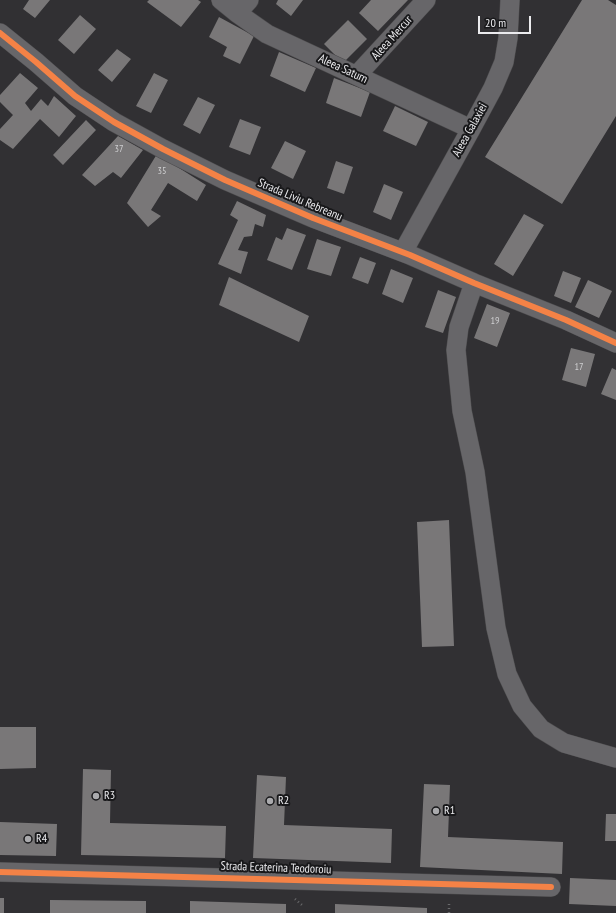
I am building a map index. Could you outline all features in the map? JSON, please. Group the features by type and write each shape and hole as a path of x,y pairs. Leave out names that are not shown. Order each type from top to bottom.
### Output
{"street":[{"name":"Aleea Saturn","path":"221,0 243,7 267,34 471,129"},
{"name":"Aleea Mercur","path":"357,75 426,0"},
{"name":"Aleea Galaxiei","path":"403,252 493,88 504,62 508,38 510,0"},
{"name":"Strada Liviu Rebreanu","path":"0,33 75,96 114,122 163,149 225,180 313,218 403,252 474,283 566,320 616,343"},
{"path":"474,283 459,327 456,350 462,410 475,472 496,628 507,674 522,706 541,729 564,743 616,758"},
{"name":"Strada Ecaterina Teodoroiu","path":"0,872 551,887"}],"building":[{"path":"29,0 50,0 35,18 23,9"},
{"path":"149,0 198,0 201,2 181,27 147,2"},
{"path":"278,0 303,0 291,16 276,4"},
{"path":"371,0 408,0 378,31 359,13"},
{"path":"582,0 608,0 616,5 616,116 562,204 485,157"},
{"path":"80,15 96,29 74,54 58,40"},
{"path":"219,17 254,36 240,64 223,56 227,47 209,37"},
{"path":"348,20 367,39 343,63 324,44"},
{"path":"117,49 131,59 112,82 98,70"},
{"path":"279,52 316,68 305,92 270,76"},
{"path":"20,73 38,88 25,103 31,111 41,99 48,106 54,96 76,116 59,137 40,119 13,149 0,140 0,129 13,115 0,102 0,95"},
{"path":"154,73 168,80 151,113 136,106"},
{"path":"334,78 370,92 361,117 326,103"},
{"path":"198,97 215,105 200,134 183,125"},
{"path":"395,106 428,122 416,146 383,131"},
{"path":"240,119 261,127 250,155 229,147"},
{"path":"86,120 96,130 63,165 53,155"},
{"path":"118,136 143,150 121,178 113,172 95,186 82,175"},
{"path":"285,141 306,151 293,179 271,168"},
{"path":"157,154 206,185 197,201 168,183 151,210 161,216 148,227 127,203"},
{"path":"336,161 353,167 344,194 327,188"},
{"path":"384,184 403,192 391,220 373,212"},
{"path":"237,201 266,215 263,227 255,224 252,236 244,237 238,250 248,252 241,274 218,264 238,220 230,215"},
{"path":"524,214 544,225 513,276 494,264"},
{"path":"287,228 306,235 292,270 267,260 276,237 282,240"},
{"path":"317,239 341,247 331,276 307,269"},
{"path":"360,257 376,263 368,284 352,278"},
{"path":"391,269 413,278 403,303 382,294"},
{"path":"563,271 581,278 571,303 554,296"},
{"path":"229,277 309,316 299,342 219,305"},
{"path":"588,280 612,291 599,318 575,307"},
{"path":"438,290 456,297 443,333 425,327"},
{"path":"487,304 510,313 497,347 474,338"},
{"path":"571,348 595,354 586,387 562,380"},
{"path":"612,368 616,370 616,400 601,394"},
{"path":"449,520 454,646 422,647 417,522"},
{"path":"0,727 36,727 36,768 0,769"},
{"name":"R3","path":"83,769 111,770 110,823 226,826 225,858 81,855"},
{"name":"R2","path":"257,775 286,777 284,825 392,829 391,863 253,858"},
{"name":"R1","path":"424,784 450,785 448,837 563,842 562,874 420,867"},
{"path":"606,814 616,814 616,841 605,841"},
{"name":"R4","path":"0,822 57,824 56,856 0,855"},
{"path":"570,878 616,880 616,906 569,904"},
{"path":"0,898 4,898 4,913 0,913"},
{"path":"50,900 146,901 146,913 50,913"},
{"path":"190,901 286,904 286,913 190,913"},
{"path":"335,904 427,908 427,913 335,913"}],"cycle path":[{"path":"0,33 75,96 114,122 163,149 225,180 313,218 410,255 474,283 566,320 616,343"},
{"path":"0,872 551,887"}],"place":[{"name":"R3","path":"96,796"},
{"name":"R2","path":"270,801"},
{"name":"R1","path":"436,811"},
{"name":"R4","path":"28,839"}]}
